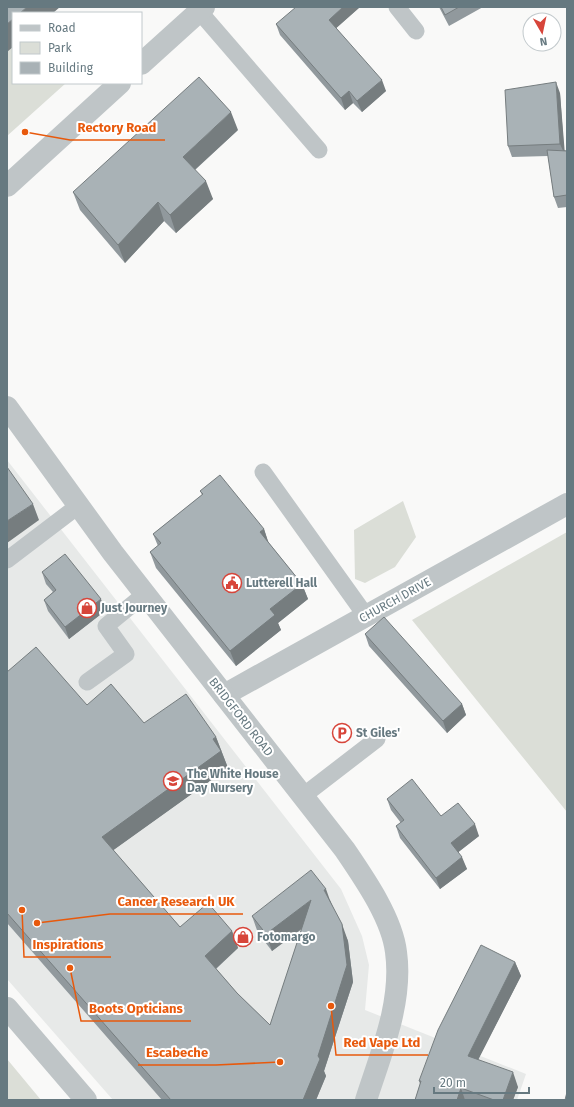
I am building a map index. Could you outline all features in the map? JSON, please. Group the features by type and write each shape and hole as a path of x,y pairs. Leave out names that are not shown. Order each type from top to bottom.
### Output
{"street":[{"path":"142,63 201,9"},
{"path":"7,186 119,84"},
{"name":"BRIDGFORD ROAD","path":"7,407 78,506 144,594 303,796 364,878 384,913 396,951 398,988 388,1031 366,1100"},
{"name":"CHURCH DRIVE","path":"224,695 567,504"},
{"path":"7,1008 86,1100"}],"lane":[{"path":"397,7 416,31"},
{"path":"201,9 319,150"},
{"path":"263,472 366,616"},
{"path":"7,560 78,506"},
{"path":"87,682 126,654 106,626 144,594"},
{"path":"303,796 377,740"}],"shaded area":[{"path":"7,460 341,889 362,936 369,965 365,1010 526,1074 517,1100 113,1100 7,979"}],"green space":[{"path":"12,48 12,84 65,84 7,136 7,52"},
{"path":"403,501 416,537 395,567 365,583 355,579 354,530"},
{"path":"567,532 567,812 412,620"},
{"path":"7,1059 41,1100 7,1100"}],"building":[{"path":"7,7 27,7 21,12 12,12 12,20 7,24"},
{"path":"296,7 343,7 329,20 382,80 357,101 349,91 341,98 276,24"},
{"path":"441,7 459,7 445,15"},
{"path":"199,77 231,112 183,157 206,181 170,215 158,202 118,245 73,192"},
{"path":"556,82 560,144 508,146 505,90"},
{"path":"547,150 567,151 567,195 554,197"},
{"path":"7,467 33,504 7,521"},
{"name":"Lutterell Hall","path":"220,475 264,529 260,532 302,584 270,609 275,615 230,651 150,552 161,543 153,534 203,494 200,491"},
{"path":"65,554 101,599 65,627 44,600 56,590 42,572"},
{"path":"384,617 462,704 443,721 365,634"},
{"path":"36,647 87,705 111,684 144,723 186,694 216,737 213,739 221,751 102,837 180,927 208,903 232,931 205,956 237,993 270,1025 311,900 266,934 252,916 311,870 326,889 324,890 342,924 347,965 318,1056 320,1059 303,1100 171,1100 7,913 7,672"},
{"path":"412,779 441,816 458,803 475,824 451,843 462,857 436,878 396,826 404,820 387,799"},
{"path":"481,945 515,962 468,1056 513,1072 503,1100 494,1100 461,1088 457,1100 415,1100 421,1081 419,1081 438,1030"}],"place":[{"name":"Rectory Road","path":"25,132"},
{"name":"Lutterell Hall","path":"232,583"},
{"name":"Just Journey","path":"87,608"},
{"name":"St Giles'","path":"342,733"},
{"name":"The White House Day Nursery","path":"173,781"},
{"name":"Inspirations","path":"22,910"},
{"name":"Cancer Research UK","path":"37,923"},
{"name":"Fotomargo","path":"243,937"},
{"name":"Boots Opticians","path":"70,968"},
{"name":"Red Vape Ltd","path":"331,1006"},
{"name":"Escabeche","path":"280,1062"}]}
